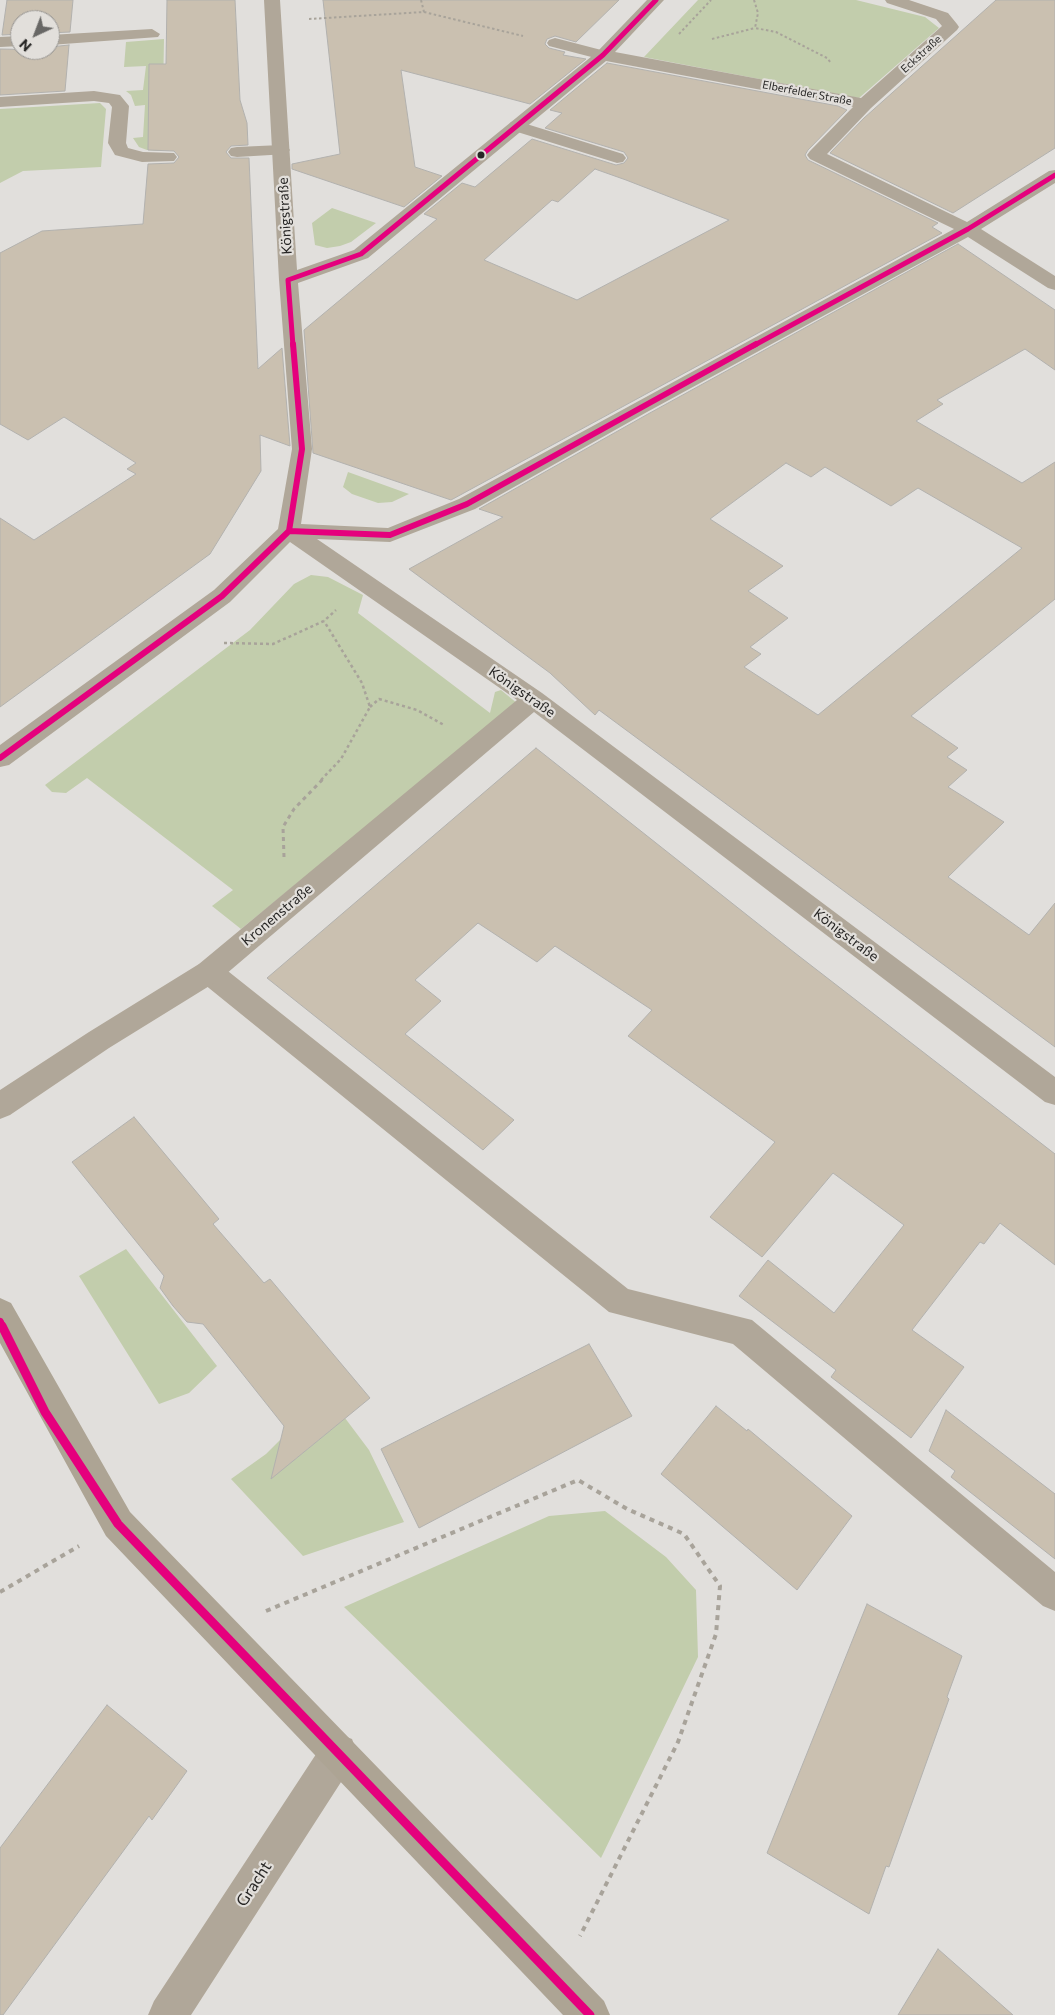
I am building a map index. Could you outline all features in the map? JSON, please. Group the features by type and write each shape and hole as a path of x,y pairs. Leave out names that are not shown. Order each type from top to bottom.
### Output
{"main road":[{"path":"0,1312 118,1524"},
{"path":"0,1322 45,1412 118,1524 222,1630 590,2015"}],"street":[{"name":"Königstraße","path":"272,0 288,280 302,449 289,532 534,699 1055,1093"},
{"path":"288,280 361,254 603,54 656,0"},
{"name":"Eckstraße","path":"865,104 951,27 942,16 893,0"},
{"path":"60,39 152,34"},
{"name":"Elberfelder Straße","path":"555,43 603,54 865,104"},
{"path":"0,102 94,96 114,99 121,106 117,143 122,151 142,158 168,157"},
{"name":"Elberfelder Straße","path":"865,104 816,155 968,230"},
{"path":"517,126 617,158"},
{"path":"237,152 281,150"},
{"path":"0,758 222,596 289,532 390,535 467,504 640,407 968,230 1055,175"},
{"path":"968,230 1055,284"},
{"name":"Kronenstraße","path":"0,1106 98,1040 209,972 534,699"},
{"path":"209,972 620,1302 741,1331 1055,1594"},
{"name":"Gracht","path":"168,2015 339,1752"}],"path":[{"path":"421,0 424,12"},
{"path":"679,35 711,0"},
{"path":"754,0 758,13 755,28 776,32 828,58 842,80 845,100"},
{"path":"273,21 424,12 555,43"},
{"path":"159,642 273,644 324,621 365,582"},
{"path":"324,621 362,683 370,707"},
{"path":"283,910 287,876 283,827 294,809 341,759 370,707 379,699 417,710 448,728 473,750"},
{"path":"222,1630 578,1480 627,1510 684,1534 720,1586 716,1634 678,1742 557,1981"},
{"path":"0,1592 118,1524"}],"green space":[{"path":"698,0 856,0 925,17 939,28 859,98 644,57"},
{"path":"164,39 162,151 147,150 139,147 133,138 143,137 145,105 135,106 131,95 126,91 143,90 146,66 124,67 126,42"},
{"path":"100,103 106,109 101,167 23,171 0,183 0,109"},
{"path":"332,208 376,223 351,242 340,246 327,248 315,245 312,223"},
{"path":"348,472 409,494 392,502 378,503 352,494 343,487"},
{"path":"311,575 328,577 363,595 358,613 490,713 495,692 501,690 518,704 241,929 212,906 233,890 87,778 66,793 52,792 45,785 250,630 294,584"},
{"path":"126,1249 217,1366 189,1393 159,1404 79,1276"},
{"path":"345,1418 369,1450 404,1522 303,1556 231,1479 266,1454 280,1440 295,1459"},
{"path":"605,1511 666,1557 696,1590 698,1657 601,1858 344,1607 549,1516"}],"building":[{"path":"7,0 73,0 70,32 60,32 60,10 10,10 10,35 2,35"},
{"path":"167,0 235,0 240,100 247,123 248,145 231,146 226,152 231,158 249,158 258,369 282,348 290,446 260,435 261,471 210,554 0,707 0,518 34,540 136,474 127,469 136,463 64,417 28,440 0,424 0,253 42,231 143,224 148,164 174,163 179,157 174,151 148,150 149,64 166,64"},
{"path":"323,0 619,0 576,42 555,36 547,39 545,44 549,48 565,52 563,55 586,59 530,104 401,70 415,167 442,176 404,207 292,169 292,164 340,154"},
{"path":"996,0 1055,0 1055,148 953,213 830,153 864,118"},
{"path":"69,45 65,91 0,95 0,49 10,49 10,60 60,60 60,46"},
{"path":"607,63 838,106 847,110 808,150 805,155 808,160 938,223 932,227 942,233 451,500 313,453 304,330 437,219 424,214 462,183 475,187 532,139 616,165 624,163 628,158 624,152 545,128 562,113 550,110","holes":["595,169 729,220 577,300 484,260 552,200 558,202"]},
{"path":"958,244 1055,310 1055,370 1025,349 937,400 943,404 916,421 1022,483 1055,462 1055,599 911,716 958,748 947,757 967,770 948,787 1004,822 948,877 1029,935 1055,903 1055,1047 599,710 595,715 550,673 409,569 503,517 479,509","holes":["786,463 811,477 825,467 891,506 918,488 1022,548 818,715 744,667 761,654 750,647 788,618 748,591 783,566 710,519"]},
{"path":"536,748 795,953 1055,1154 1055,1265 1000,1223 984,1244 980,1242 912,1330 964,1367 911,1438 831,1377 836,1370 739,1296 768,1260 834,1313 904,1225 833,1173 762,1257 710,1217 775,1142 628,1036 652,1010 555,946 537,962 478,923 415,980 441,1001 405,1034 514,1120 483,1150 267,978"},
{"path":"134,1117 219,1219 213,1224 264,1283 270,1279 370,1398 271,1479 284,1426 203,1324 187,1322 173,1306 160,1288 164,1276 72,1162"},
{"path":"589,1344 632,1416 419,1528 381,1449"},
{"path":"716,1406 747,1431 748,1429 852,1516 797,1590 661,1474"},
{"path":"946,1410 1055,1494 1055,1559 951,1477 955,1471 929,1451"},
{"path":"867,1604 962,1656 947,1697 949,1699 889,1867 886,1866 869,1914 767,1853"},
{"path":"107,1705 187,1771 152,1820 149,1816 3,2015 0,2015 0,1848"},
{"path":"938,1949 1013,2015 898,2015"}],"transit line":[{"path":"289,531 302,449 288,280 361,254 603,55 656,0"},
{"path":"289,531 390,535 467,504 640,407 968,229 1055,175"},
{"path":"0,758 222,596 289,531"},
{"path":"0,1322 45,1412 118,1524 590,2015"}]}
